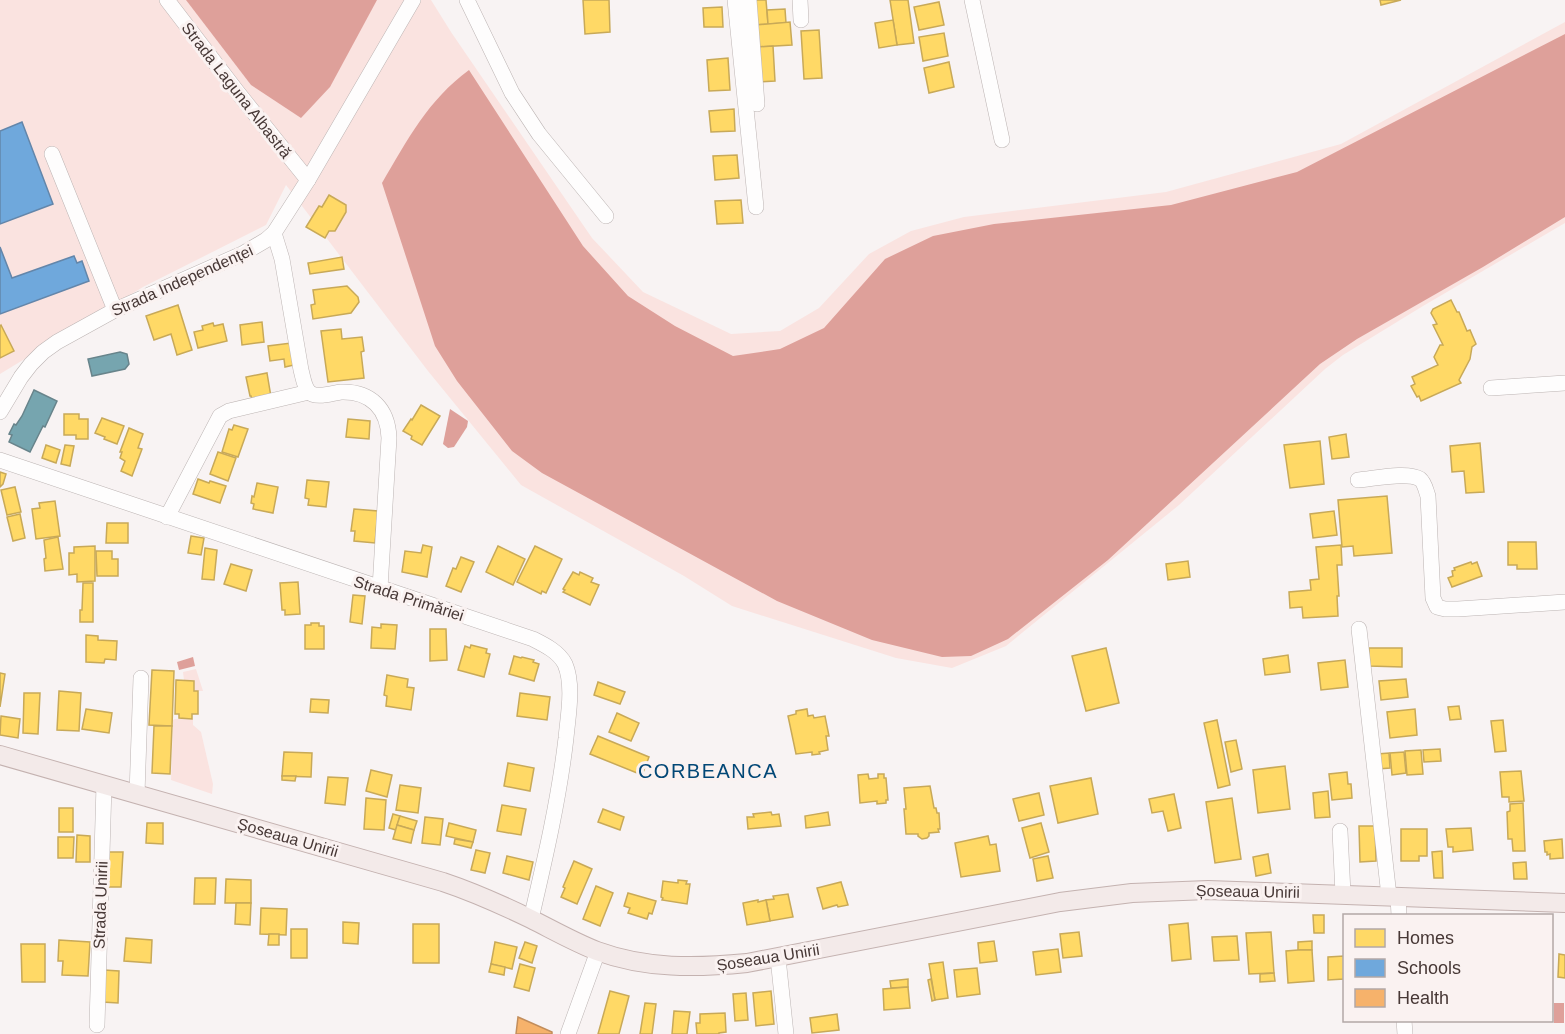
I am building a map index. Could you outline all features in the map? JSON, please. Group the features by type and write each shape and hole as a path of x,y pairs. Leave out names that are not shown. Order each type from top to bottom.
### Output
{"main road":[{"name":"Șoseaua Unirii","path":"0,755 443,882 488,898 598,951 643,963 712,967 747,963 1060,902 1155,891 1208,890 1565,903"}],"street":[{"name":"Strada Laguna Albastră","path":"167,0 238,94 308,180"},
{"name":"Strada Independenței","path":"0,412 21,377 43,352 115,310 244,253 274,233 308,180 413,0"},
{"path":"467,0 512,93 539,134 606,216"},
{"path":"735,0 756,207"},
{"path":"749,0 757,104"},
{"path":"800,0 801,20"},
{"path":"972,0 1002,140"},
{"path":"52,154 115,310"},
{"path":"274,233 282,259 305,386 314,395 344,392 366,396 376,403 384,415 389,438 380,588"},
{"path":"1491,388 1565,383"},
{"path":"167,517 220,416 229,411 309,392"},
{"name":"Strada Primăriei","path":"0,460 533,639 555,652 564,662 568,673 569,712 552,828 531,919"},
{"path":"1358,480 1402,475 1419,479 1424,484 1428,496 1433,598 1437,607 1458,609 1565,602"},
{"path":"1359,629 1393,896 1399,914"},
{"path":"137,794 141,678"},
{"name":"Strada Unirii","path":"97,1025 104,785"},
{"path":"1340,831 1343,894"},
{"path":"568,1034 598,951"},
{"path":"778,958 786,1034"}],"shaded area":[{"path":"0,0 431,0 592,238 643,292 731,334 780,331 819,308 869,254 911,231 964,217 1166,192 1341,144 1565,22 1565,223 1343,355 1325,369 1179,505 1006,646 952,668 896,658 732,606 684,576 521,485 428,371 286,185 266,225 143,287 0,374"},
{"path":"186,0 377,0 330,87 301,118 251,85"},
{"path":"1565,34 1565,217 1357,339 1320,364 1108,560 1008,639 971,656 942,657 872,640 777,601 542,473 512,451 457,381 435,346 382,183 430,107 469,70 583,246 628,296 675,326 733,356 780,349 824,328 885,259 933,236 994,224 1171,205 1297,172"},
{"path":"450,409 468,421 467,427 454,447 448,448 443,444"},
{"path":"193,657 195,666 179,670 177,662"},
{"path":"196,669 203,691 195,691 194,680 184,680 183,672"},
{"path":"193,719 193,725 201,732 213,784 212,794 171,780 173,720"},
{"path":"1554,1003 1564,1003 1564,1023 1554,1023"}],"building: Homes":[{"path":"583,0 609,0 610,32 585,34"},
{"path":"753,0 766,0 768,24 755,25"},
{"path":"890,0 908,0 914,43 897,45"},
{"path":"1380,0 1401,0 1381,5"},
{"path":"939,2 944,25 919,30 914,7"},
{"path":"722,7 723,27 704,27 703,8"},
{"path":"785,9 786,23 768,24 767,10"},
{"path":"893,20 897,45 879,48 875,23"},
{"path":"790,22 792,45 757,47 755,25"},
{"path":"819,30 822,78 804,79 801,31"},
{"path":"944,33 948,56 923,61 919,37"},
{"path":"773,46 775,81 760,82 757,47"},
{"path":"728,58 730,90 709,91 707,60"},
{"path":"949,62 954,87 929,93 924,68"},
{"path":"734,109 735,131 711,132 709,111"},
{"path":"737,155 739,178 715,180 713,156"},
{"path":"329,195 346,205 346,212 335,231 329,231 325,238 306,227"},
{"path":"741,200 743,223 717,224 715,201"},
{"path":"342,257 344,269 310,274 308,263"},
{"path":"347,286 358,297 359,302 351,313 313,319 311,305 315,304 313,290"},
{"path":"1451,300 1476,344 1472,347 1470,359 1459,380 1461,383 1421,401 1411,386 1415,384 1412,377 1438,365 1434,357 1440,345 1443,345 1433,325 1437,324 1431,313 1433,309"},
{"path":"178,305 192,350 177,355 171,334 154,340 146,316"},
{"path":"262,322 264,342 242,345 240,325"},
{"path":"213,323 214,326 223,324 227,341 198,348 194,332 203,330 202,326"},
{"path":"0,326 14,351 0,358"},
{"path":"341,329 342,339 362,337 364,378 328,382 321,331"},
{"path":"291,343 294,365 285,367 284,359 270,361 268,346"},
{"path":"267,373 271,397 252,400 246,377"},
{"path":"421,405 440,416 422,445 403,431"},
{"path":"64,414 79,414 79,419 88,419 88,439 76,439 76,435 64,435"},
{"path":"102,418 124,426 117,444 95,433"},
{"path":"348,419 370,421 369,439 346,437"},
{"path":"234,425 248,429 238,457 222,452 229,429 232,430"},
{"path":"129,428 143,434 138,448 142,449 132,476 121,471 125,461 120,458"},
{"path":"1346,434 1349,457 1332,459 1329,437"},
{"path":"1320,441 1324,484 1290,488 1284,445"},
{"path":"1480,443 1484,492 1466,493 1464,471 1452,472 1450,446"},
{"path":"46,445 60,450 56,463 42,458"},
{"path":"65,445 74,446 70,466 61,464"},
{"path":"218,452 236,458 228,481 210,474"},
{"path":"0,472 6,474 0,487"},
{"path":"198,479 226,486 220,503 193,494"},
{"path":"307,480 329,482 326,507 308,505 309,499 305,498"},
{"path":"257,483 278,487 273,513 253,509 252,496 254,497"},
{"path":"15,487 21,512 7,515 1,490"},
{"path":"1387,496 1392,553 1354,556 1353,546 1342,547 1338,500"},
{"path":"55,501 60,536 36,539 32,509 40,508 39,503"},
{"path":"354,509 378,511 375,543 354,541 355,531 351,531"},
{"path":"1334,511 1337,535 1313,538 1310,514"},
{"path":"20,514 25,538 13,541 7,517"},
{"path":"107,523 128,523 128,543 106,543"},
{"path":"191,536 204,538 201,555 188,553"},
{"path":"58,537 63,569 45,571 44,540"},
{"path":"1508,542 1536,542 1537,569 1517,569 1517,565 1508,565"},
{"path":"423,545 432,547 427,577 402,572 405,551 421,553"},
{"path":"1341,545 1342,565 1337,565 1338,616 1303,618 1302,607 1290,608 1289,592 1311,590 1310,580 1319,579 1316,547"},
{"path":"95,546 95,581 77,582 77,574 69,575 69,553 74,553 74,547"},
{"path":"498,546 525,559 513,585 486,572"},
{"path":"535,546 562,559 546,593 542,591 541,594 517,582"},
{"path":"205,548 217,550 214,580 202,579"},
{"path":"96,551 112,551 112,559 118,559 118,576 97,576"},
{"path":"461,557 474,562 461,592 446,586 453,568 456,569"},
{"path":"1188,561 1190,577 1168,580 1166,564"},
{"path":"1471,562 1472,564 1477,562 1482,576 1452,587 1448,578 1453,576 1454,568"},
{"path":"231,564 252,570 246,591 224,584"},
{"path":"573,572 579,575 580,572 593,578 591,582 599,585 590,605 563,592"},
{"path":"298,582 300,614 285,615 285,610 282,610 280,583"},
{"path":"83,583 93,583 93,622 80,622"},
{"path":"353,595 365,596 362,624 350,622"},
{"path":"311,623 324,626 324,649 305,649 305,625 311,625"},
{"path":"381,624 397,625 395,649 371,648 372,627 381,628"},
{"path":"430,629 446,629 447,660 430,661"},
{"path":"86,635 98,636 98,640 117,641 116,660 105,659 104,663 86,662"},
{"path":"471,645 487,649 486,653 490,654 484,677 458,670 465,646 470,648"},
{"path":"1106,648 1119,703 1086,711 1072,656"},
{"path":"1369,648 1402,648 1402,667 1369,666"},
{"path":"1288,655 1290,672 1265,675 1263,659"},
{"path":"514,656 534,660 533,662 539,664 534,681 509,674"},
{"path":"1345,660 1348,687 1321,690 1318,663"},
{"path":"152,670 174,671 172,726 149,725"},
{"path":"0,673 5,674 0,707"},
{"path":"387,675 408,679 407,687 414,688 411,710 386,706 387,696 384,695"},
{"path":"1406,679 1408,697 1381,700 1379,681"},
{"path":"176,680 194,681 194,691 198,691 198,714 192,714 192,719 179,718 179,714 175,714"},
{"path":"598,682 625,692 620,704 594,695"},
{"path":"59,691 81,693 79,731 57,730"},
{"path":"24,693 40,693 38,734 23,733"},
{"path":"520,693 550,697 547,720 517,716"},
{"path":"311,699 329,700 328,713 310,712"},
{"path":"1459,706 1461,719 1450,720 1448,707"},
{"path":"86,709 112,713 109,733 82,729"},
{"path":"807,709 808,716 813,715 814,718 825,716 829,736 826,736 828,750 819,752 820,754 812,755 812,752 796,754 788,716 796,714 796,711"},
{"path":"1415,709 1417,735 1390,738 1387,712"},
{"path":"617,713 639,723 631,741 609,732"},
{"path":"1,716 20,719 18,738 0,735"},
{"path":"1217,720 1230,785 1218,788 1204,723"},
{"path":"1503,720 1506,751 1495,752 1491,721"},
{"path":"154,726 172,726 170,774 152,773"},
{"path":"598,736 649,757 642,775 590,754"},
{"path":"1236,740 1242,769 1231,772 1225,742"},
{"path":"1440,749 1441,761 1424,762 1423,750"},
{"path":"1421,750 1423,774 1407,775 1405,751"},
{"path":"284,752 312,753 311,777 282,776"},
{"path":"1404,752 1406,773 1392,775 1390,753"},
{"path":"1389,753 1390,768 1378,769 1377,754"},
{"path":"508,763 534,768 530,791 504,786"},
{"path":"1285,766 1290,809 1258,813 1253,770"},
{"path":"371,770 392,775 387,797 366,791"},
{"path":"1521,771 1524,801 1509,802 1509,797 1502,797 1500,772"},
{"path":"1347,772 1352,798 1332,800 1329,774"},
{"path":"868,774 869,779 878,778 878,774 884,774 888,800 886,803 877,804 877,801 860,803 858,775"},
{"path":"282,776 296,776 295,781 282,780"},
{"path":"328,777 348,778 345,805 325,803"},
{"path":"1091,778 1098,814 1058,823 1050,786"},
{"path":"400,785 421,788 418,813 396,810"},
{"path":"930,786 934,808 939,813 939,832 929,833 927,838 922,839 918,834 906,834 904,788"},
{"path":"1328,791 1330,817 1315,818 1313,793"},
{"path":"1039,793 1044,815 1019,821 1013,799"},
{"path":"1174,794 1181,828 1168,831 1163,811 1152,813 1149,799"},
{"path":"366,798 386,800 384,830 364,829"},
{"path":"1232,798 1241,859 1215,863 1206,802"},
{"path":"1523,803 1525,851 1513,851 1512,839 1508,839 1507,812 1510,811 1510,804"},
{"path":"502,805 526,809 521,835 497,831"},
{"path":"59,808 73,808 73,832 59,832"},
{"path":"603,809 624,817 620,830 598,822"},
{"path":"771,812 772,815 779,814 781,826 748,829 747,817"},
{"path":"828,812 830,825 806,828 805,816"},
{"path":"393,814 400,816 396,830 389,828"},
{"path":"400,816 417,821 414,830 397,825"},
{"path":"425,817 443,819 440,845 422,843"},
{"path":"147,823 163,823 163,844 146,843"},
{"path":"449,823 476,830 473,842 446,836"},
{"path":"1041,823 1049,852 1030,858 1022,828"},
{"path":"397,825 414,830 411,843 393,839"},
{"path":"1359,826 1375,826 1376,861 1360,862"},
{"path":"1471,828 1473,850 1453,852 1453,847 1448,847 1446,829"},
{"path":"1401,829 1427,829 1427,856 1419,856 1419,861 1401,861"},
{"path":"77,835 90,836 90,862 76,862"},
{"path":"988,836 990,845 996,844 1000,871 961,877 955,843"},
{"path":"58,837 74,837 73,858 58,858"},
{"path":"455,839 473,842 471,848 454,844"},
{"path":"1562,839 1563,858 1550,859 1550,854 1547,855 1545,852 1544,841"},
{"path":"476,850 490,853 485,873 471,870"},
{"path":"1442,851 1443,878 1434,878 1432,852"},
{"path":"107,852 123,852 121,887 106,887"},
{"path":"1268,854 1271,873 1256,876 1253,857"},
{"path":"507,856 533,862 529,880 503,873"},
{"path":"1048,856 1053,878 1037,881 1033,859"},
{"path":"574,861 592,869 577,904 561,897"},
{"path":"1526,862 1527,879 1514,879 1513,863"},
{"path":"195,878 216,878 215,904 194,904"},
{"path":"226,879 251,880 251,903 225,903"},
{"path":"678,880 687,881 686,884 690,884 687,904 662,900 663,881 678,883"},
{"path":"841,882 848,905 823,909 817,888"},
{"path":"596,886 613,893 600,926 583,919"},
{"path":"628,893 656,901 652,914 649,913 647,919 628,913 630,908 624,906"},
{"path":"788,894 793,917 770,921 766,900 774,899 773,896"},
{"path":"758,900 758,902 766,900 770,921 747,925 743,903"},
{"path":"236,903 251,903 250,925 235,924"},
{"path":"261,908 287,909 286,935 260,934"},
{"path":"1313,915 1324,915 1324,933 1314,933"},
{"path":"343,922 359,923 358,944 343,943"},
{"path":"1188,923 1191,959 1172,961 1169,925"},
{"path":"413,924 439,924 439,963 413,963"},
{"path":"291,929 307,929 307,958 291,958"},
{"path":"1079,932 1082,956 1063,958 1060,934"},
{"path":"1271,932 1274,973 1249,974 1246,933"},
{"path":"269,934 279,934 279,945 268,945"},
{"path":"1237,936 1239,960 1214,961 1212,937"},
{"path":"126,938 152,940 151,963 124,961"},
{"path":"59,940 90,942 88,976 62,975 63,961 58,961"},
{"path":"994,941 997,961 980,963 978,943"},
{"path":"1312,941 1312,950 1298,950 1298,942"},
{"path":"495,942 517,947 512,969 491,964"},
{"path":"525,942 537,946 532,963 519,958"},
{"path":"21,944 45,944 45,982 22,982"},
{"path":"1058,949 1061,972 1036,975 1033,952"},
{"path":"1312,950 1314,981 1288,983 1286,951"},
{"path":"1559,954 1565,955 1565,978 1558,977"},
{"path":"1343,956 1343,979 1328,980 1328,957"},
{"path":"943,962 948,998 935,1000 929,964"},
{"path":"491,964 505,967 504,975 489,972"},
{"path":"520,964 535,968 529,991 514,987"},
{"path":"977,968 980,994 957,997 954,970"},
{"path":"104,970 119,971 118,1003 102,1002"},
{"path":"1274,973 1275,981 1260,982 1260,974"},
{"path":"908,979 908,987 891,988 890,981"},
{"path":"931,979 935,1000 932,1001 928,980"},
{"path":"908,987 910,1008 884,1010 883,989"},
{"path":"610,991 629,996 619,1034 598,1034"},
{"path":"771,991 774,1024 756,1026 753,993"},
{"path":"746,993 748,1020 735,1021 733,994"},
{"path":"645,1003 656,1004 652,1034 640,1034"},
{"path":"674,1011 690,1012 687,1034 672,1034"},
{"path":"725,1013 726,1032 697,1034 696,1023 700,1023 700,1014"},
{"path":"837,1014 839,1030 812,1033 810,1018"}],"building: Schools":[{"path":"22,122 53,204 0,224 0,131"},
{"path":"0,247 12,278 74,256 77,263 82,261 89,281 0,314"}],"building: Health":[{"path":"518,1017 552,1032 552,1034 516,1034"}],"building: Public":[{"path":"120,352 127,354 129,364 125,369 92,376 88,359"},
{"path":"34,390 57,401 30,452 9,442 12,435 9,434 14,424 16,425 22,416"}],"district":[{"name":"CORBEANCA","path":"708,771"}]}
